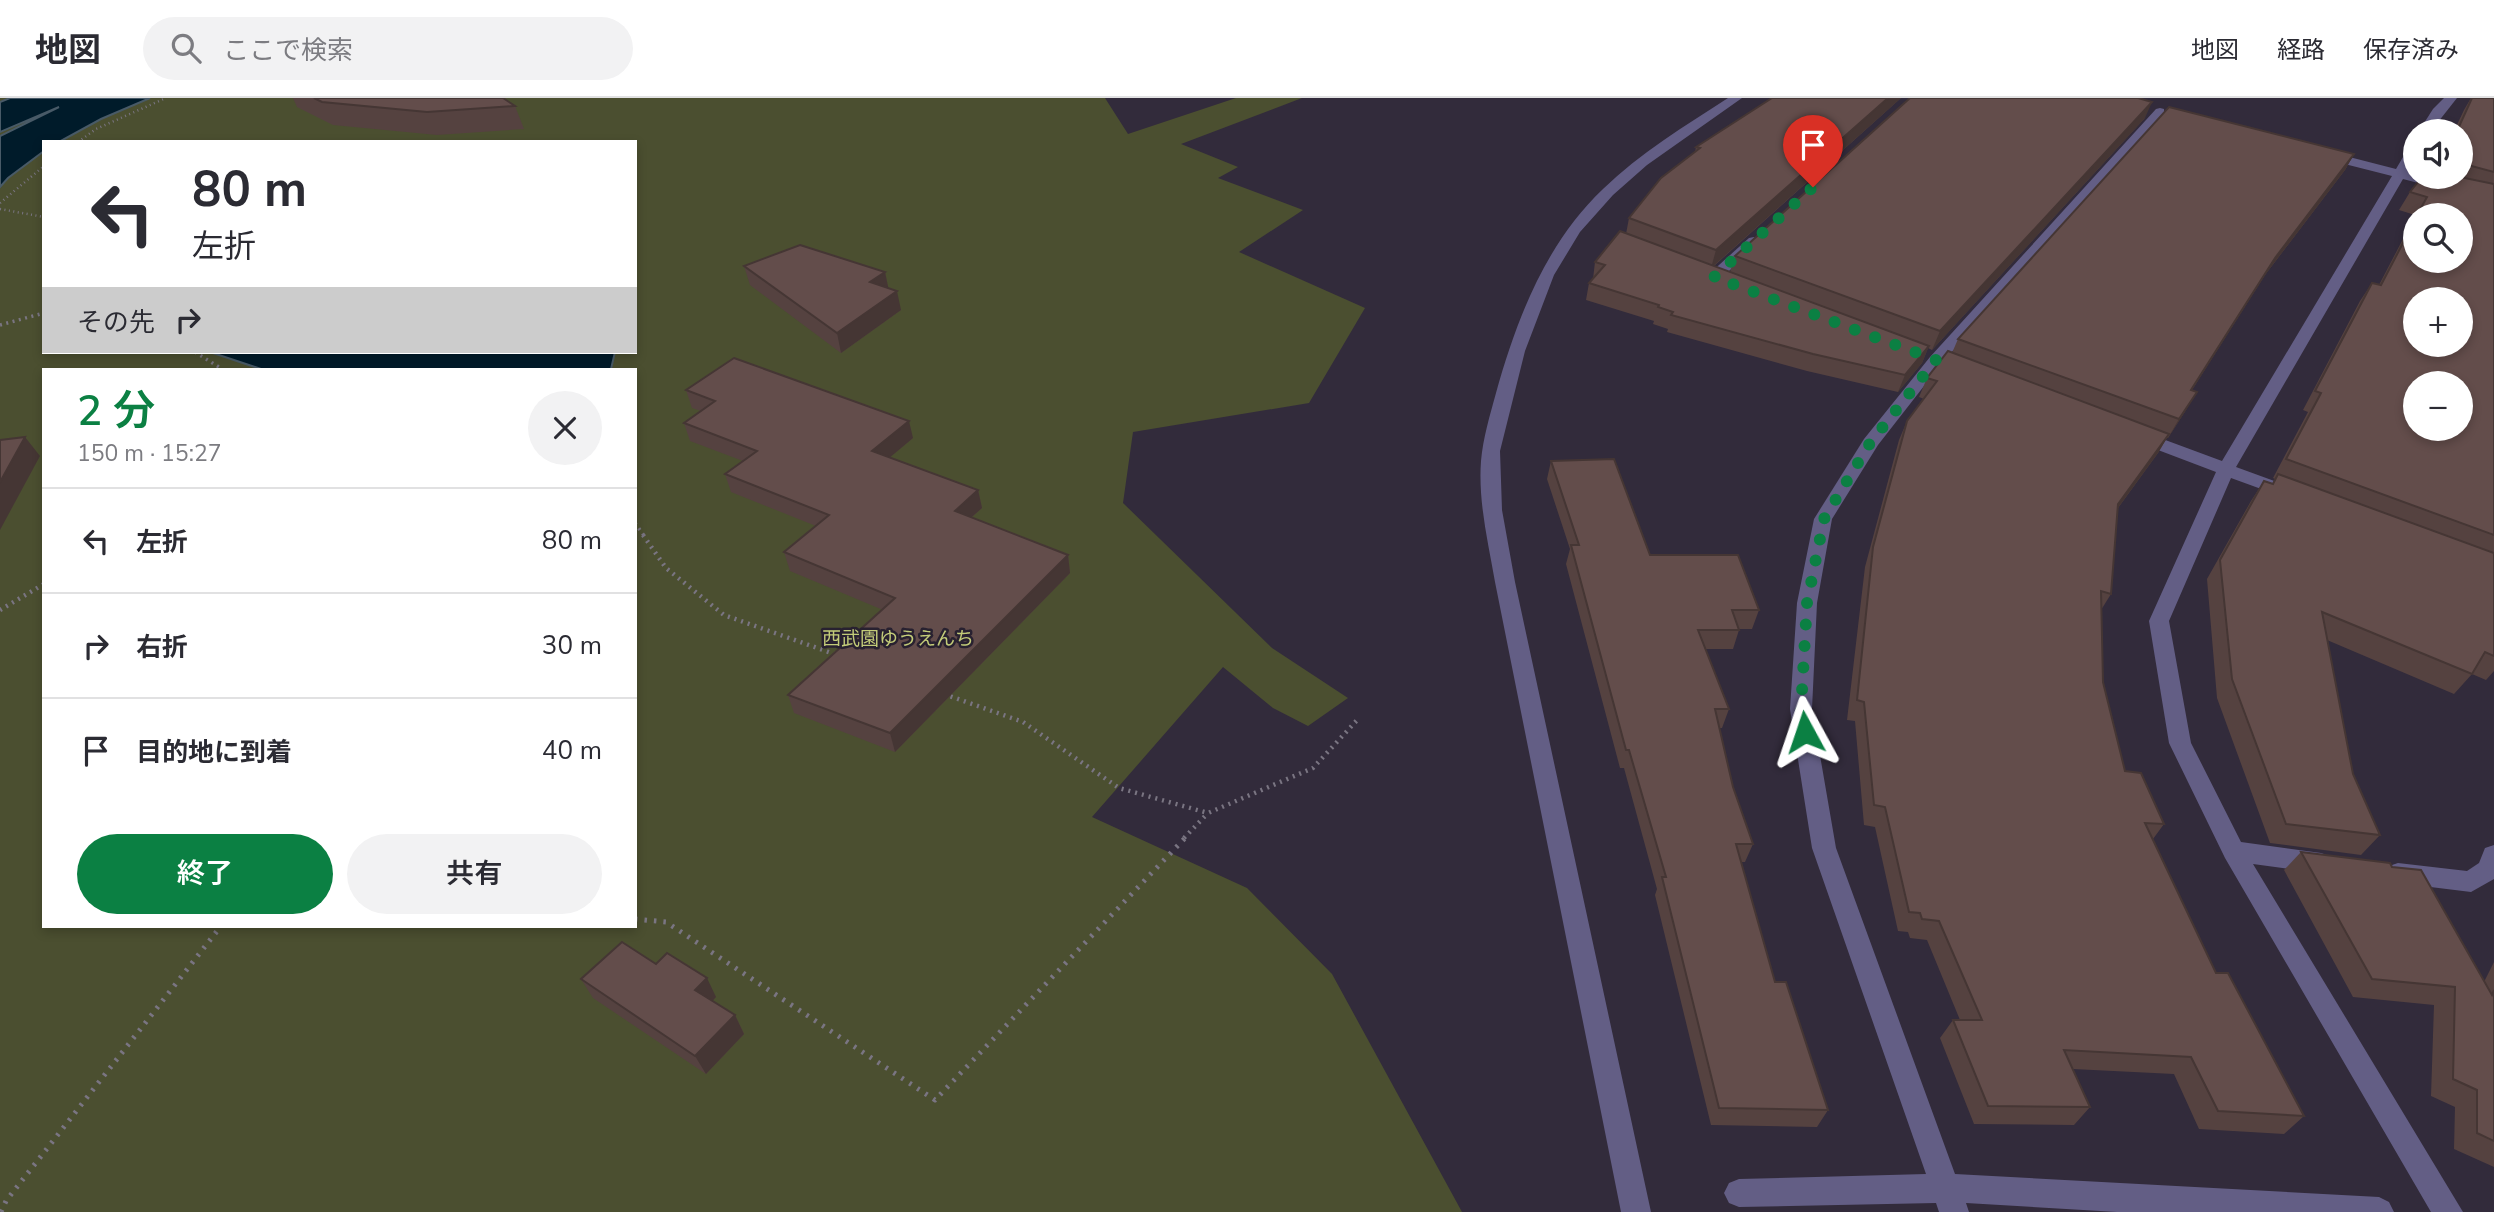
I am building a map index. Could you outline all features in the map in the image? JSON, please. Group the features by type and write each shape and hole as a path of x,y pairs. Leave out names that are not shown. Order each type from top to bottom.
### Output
{"street":[{"path":"1636,1212 1505,582 1494,523 1490,466 1514,355 1527,318 1553,263 1574,230 1615,187 1656,154 1736,98"},
{"path":"2433,119 2451,98"},
{"path":"1950,1200 1824,848 1801,709 1807,603 1824,519 1870,443 1936,360 2160,112"},
{"path":"2306,150 2494,199"},
{"path":"2403,168 2226,469 2159,621 2180,743 2233,851 2448,1212"},
{"path":"1714,277 1763,232"},
{"path":"2113,426 2303,498"},
{"path":"2233,851 2338,865"},
{"path":"2378,870 2471,882 2489,869 2494,855"},
{"path":"1739,1193 2379,1212"}],"path":[{"path":"81,140 96,129 166,98"},
{"path":"0,203 42,168"},
{"path":"0,209 42,216"},
{"path":"0,325 42,314"},
{"path":"198,354 220,368"},
{"path":"637,526 666,568 724,615 841,657"},
{"path":"0,610 42,585"},
{"path":"932,690 1023,722 1119,788 1208,813"},
{"path":"637,919 666,922 935,1100 1208,813 1313,768 1359,718"},
{"path":"1,1212 6,1201 218,928"}],"green space":[{"name":"西武園ゆうえんち","path":"0,98 1105,98 1128,134 1236,98 1302,98 1181,144 1238,167 1218,178 1303,210 1239,252 1365,308 1309,403 1133,432 1123,503 1272,648 1348,698 1308,726 1273,708 1223,667 1092,817 1247,888 1332,974 1462,1212 0,1212"}],"water":[{"path":"10,98 150,98 101,119 63,140 42,140 42,152 0,187 0,136 59,107 0,132 0,102"},
{"path":"216,354 615,354 611,368 258,368"}],"building":[{"path":"314,98 503,98 515,106 427,112 322,102"},
{"path":"1772,98 1888,98 1716,250 1629,218 1661,178 1700,148 1696,147"},
{"path":"1910,98 2138,98 2152,102 1940,331 1735,256"},
{"path":"2472,98 2494,98 2494,172 2473,166 2473,119 2462,119"},
{"path":"2169,107 2354,154 2275,258 2191,390 2197,392 2179,419 1958,339"},
{"path":"2473,180 2494,184 2494,535 2286,459 2321,393 2315,391 2372,283 2381,285 2403,243 2403,273 2473,273 2473,203 2424,203 2427,197 2410,192 2412,189 2473,189"},
{"path":"1620,231 1929,346 1905,375 1813,354 1671,315 1673,312 1658,307 1659,305 1589,283 1605,265 1595,262"},
{"path":"800,245 885,272 870,282 897,291 837,333 744,266"},
{"path":"1948,351 2169,434 2118,504 2111,594 2101,591 2103,682 2125,771 2141,773 2164,824 2145,823 2216,973 2228,973 2304,1116 2218,1111 2191,1057 2064,1050 2090,1107 1988,1106 1953,1020 1982,1020 1939,921 1922,919 1920,913 1909,912 1885,807 1874,805 1864,702 1857,700 1873,547 1907,421 1937,381 1927,378"},
{"path":"734,358 909,421 872,451 978,490 955,511 1068,555 890,733 788,695 895,598 784,552 829,515 725,474 757,451 684,423 715,401 686,390"},
{"path":"25,437 0,482 0,440"},
{"path":"1614,459 1650,555 1738,555 1759,610 1732,610 1739,630 1698,630 1729,709 1715,709 1733,787 1753,844 1736,844 1775,982 1786,982 1828,1110 1719,1108 1662,877 1666,877 1629,750 1626,750 1571,545 1579,545 1551,461"},
{"path":"2278,474 2494,553 2494,656 2485,652 2472,674 2322,612 2353,774 2380,835 2286,824 2232,679 2220,560 2264,481 2273,484"},
{"path":"2301,852 2390,863 2392,867 2421,870 2492,995 2494,990 2494,1141 2477,1133 2477,1090 2453,1079 2455,987 2372,979"},
{"path":"622,942 656,964 667,953 707,978 695,990 735,1015 695,1056 581,979"}],"route":[{"path":"1805,732 1801,709 1807,603 1824,519 1870,443 1936,360 1714,277 1813,187"}]}
